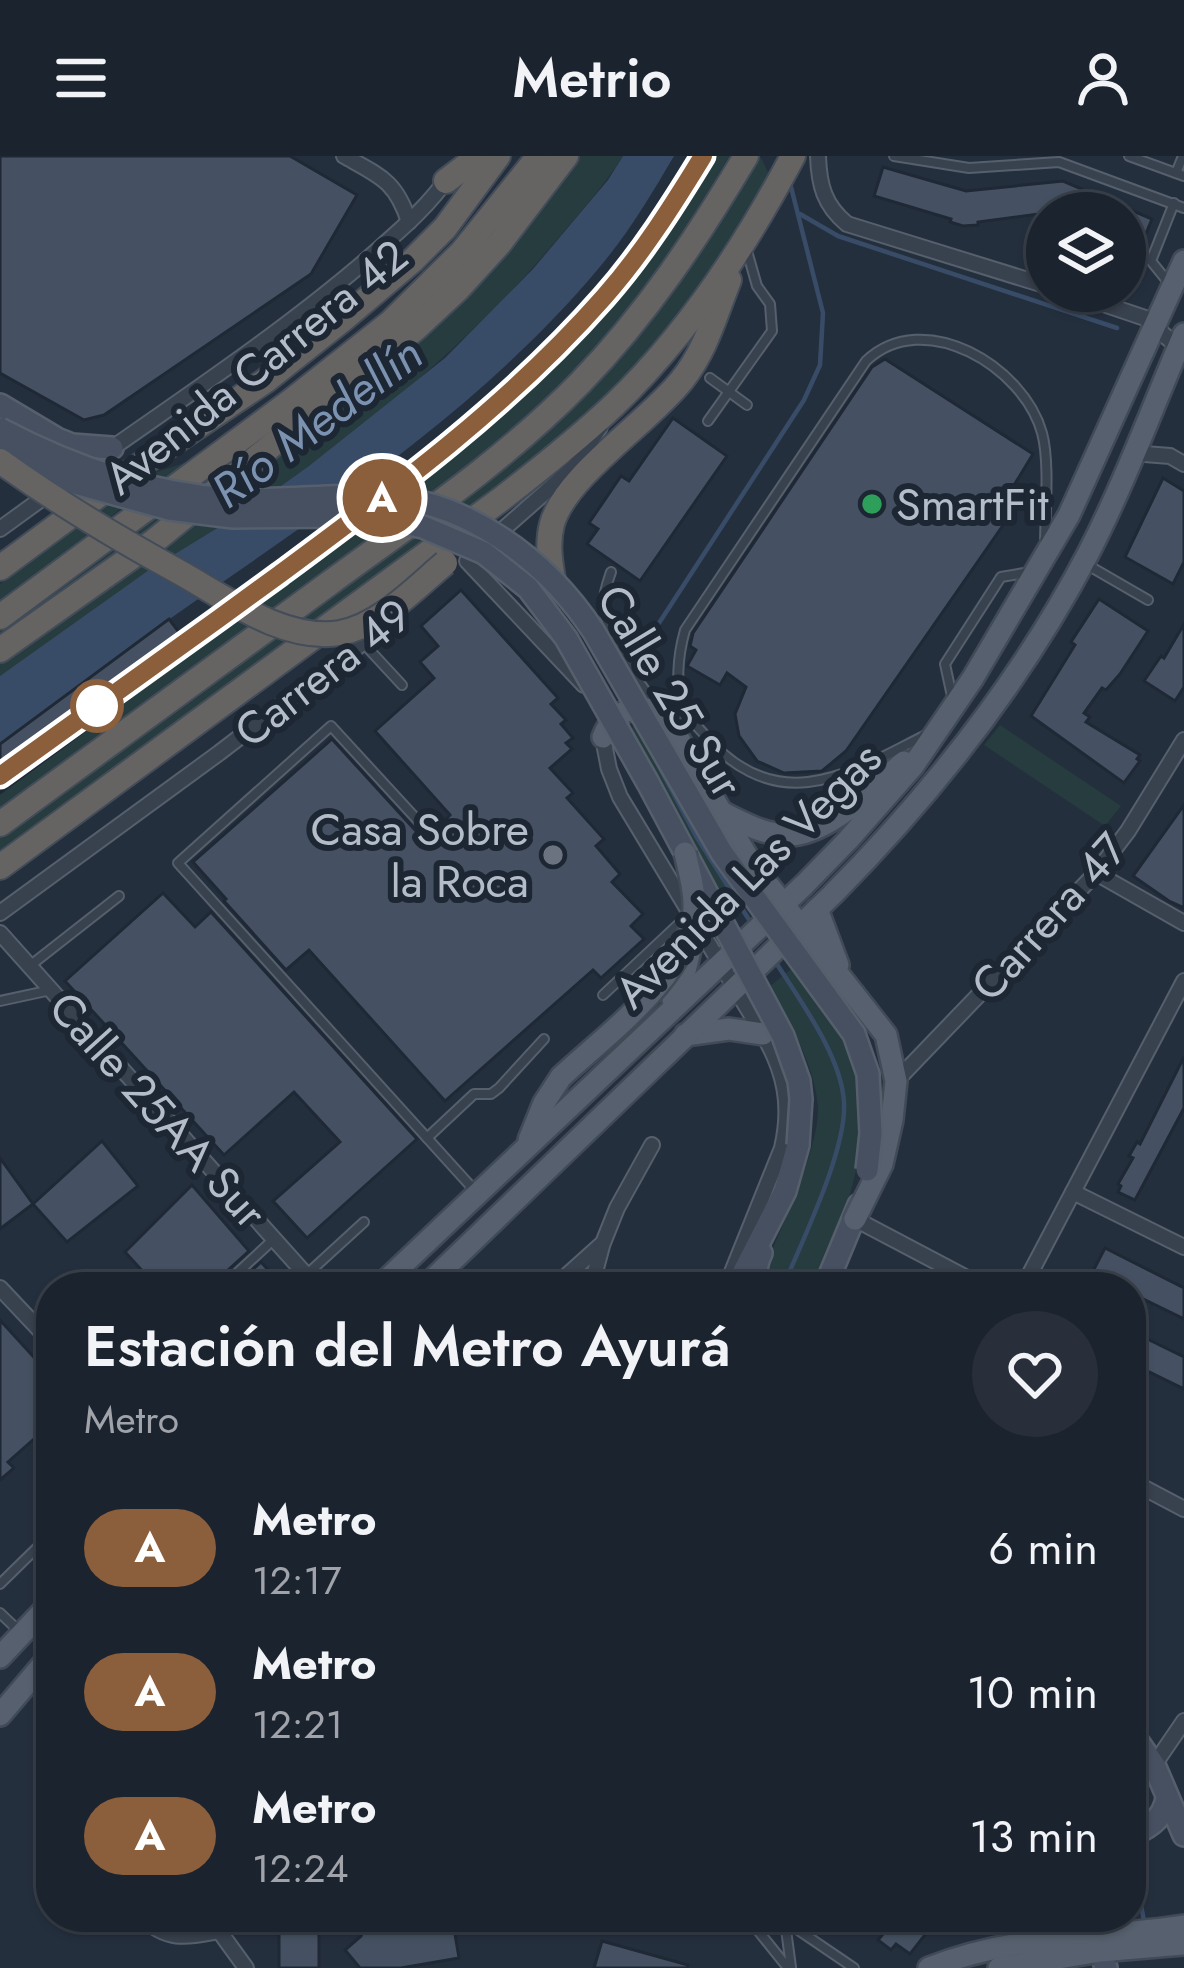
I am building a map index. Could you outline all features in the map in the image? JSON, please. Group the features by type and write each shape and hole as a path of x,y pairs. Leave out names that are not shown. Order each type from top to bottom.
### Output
{"highway":[{"path":"446,181 479,156"},
{"path":"0,568 265,381 341,320 445,228 498,156"},
{"name":"Avenida Carrera 42","path":"0,617 390,323 462,252 539,156"},
{"name":"Avenida Carrera 42","path":"0,650 170,529 415,329 499,244 566,156"},
{"path":"0,824 422,517 540,422 646,309 703,229 746,156"},
{"path":"0,466 102,530 244,608 308,633 342,632 368,624 456,562 569,457 665,348 744,241 793,156"},
{"path":"553,580 549,542 559,506 661,404 696,361 742,286 744,241"},
{"path":"4,864 500,500 617,402"}],"main road":[{"name":"Avenida Las Vegas","path":"395,1272 782,905 892,792 955,707 1041,565 1086,481 1184,261"},
{"name":"Avenida Las Vegas","path":"440,1272 872,855 968,739 1031,649 1083,562 1182,344"},
{"path":"0,405 72,445 112,448"},
{"path":"0,466 15,468 27,458 35,442 27,422"},
{"name":"Calle 25 Sur","path":"0,429 53,457 150,488 230,499 398,497 436,506 503,540 553,580 594,632 722,853 854,1034 868,1074 871,1133 855,1219 832,1272"},
{"name":"Calle 25 Sur","path":"0,451 57,478 169,509 233,517 392,520 423,527 484,553 542,604 566,638 790,1050 801,1099 798,1145 784,1191 744,1272"},
{"path":"603,736 608,722 629,708 644,707 665,717 751,863 886,1035 896,1081 889,1140 855,1219"},
{"path":"723,813 766,832 804,834 842,813 936,734"},
{"path":"526,1146 561,1077 661,983 681,953 694,908 685,853"},
{"path":"818,909 845,984"},
{"path":"667,1012 685,970 693,919"},
{"path":"685,1035 729,1029 763,1034"},
{"path":"757,1272 756,1263 783,1207 798,1145"},
{"path":"0,1657 36,1619"},
{"path":"0,1714 36,1672"},
{"path":"1146,1754 1154,1765 1163,1808 1184,1835"},
{"path":"1146,1822 1163,1808"},
{"path":"1043,1949 1053,1932"},
{"path":"928,1968 981,1950 1096,1948 1177,1936"},
{"path":"999,1968 1043,1949 1096,1948"}],"street":[{"path":"344,156 395,188 409,222"},
{"path":"0,530 312,306 409,222 446,181 461,156"},
{"path":"818,156 826,203 847,224 1026,279"},
{"path":"1131,312 1182,344"},
{"path":"1132,453 1170,456 1184,464"},
{"name":"Carrera 49","path":"0,913 363,643 456,562"},
{"name":"Calle 25 Sur","path":"456,562 577,676 595,704 620,797 781,1069 786,1132 732,1272"},
{"name":"Carrera 47","path":"896,1081 1096,873 1184,740"},
{"path":"0,886 4,864"},
{"path":"1096,873 1184,923"},
{"name":"Calle 25AA Sur","path":"0,933 9,951 51,990 303,1272"},
{"path":"1031,1272 1184,981"},
{"path":"595,1272 617,1208 652,1145"},
{"path":"1073,1192 1184,1247"},
{"path":"855,1219 956,1272"},
{"path":"571,1272 603,1243"},
{"path":"0,1288 36,1326"},
{"path":"1146,1490 1184,1509"},
{"path":"1154,1765 1184,1721"},
{"path":"166,1932 181,1939 214,1932"},
{"path":"220,1932 246,1968"}],"lane":[{"path":"894,156 969,168 1059,161 1179,206 1151,261 1172,288"},
{"path":"1130,156 1180,175 1183,156"},
{"path":"708,421 772,331 770,304 742,286"},
{"path":"936,734 826,778 796,783 751,773 719,752 684,709 679,650 685,630 866,361 899,340 921,338 946,344 993,364 1029,404 1044,439 1041,565"},
{"path":"710,378 747,404"},
{"path":"1083,562 1148,601"},
{"path":"611,572 604,597 608,624 641,685 665,717"},
{"path":"363,643 402,685"},
{"path":"422,825 332,725 178,863 478,1194"},
{"path":"29,967 119,896"},
{"path":"603,995 693,919"},
{"path":"0,1001 51,990"},
{"path":"427,1138 475,1094 490,1094 499,1088 544,1039"},
{"path":"319,1272 364,1222"},
{"path":"244,1272 274,1239"},
{"path":"0,1583 36,1548"},
{"path":"0,1612 22,1633"},
{"path":"760,1932 790,1968"},
{"path":"784,1932 790,1968"},
{"path":"801,1932 854,1968"}],"green space":[{"path":"548,156 557,156 454,281 115,560 0,638 0,629 293,412"},
{"path":"580,156 623,156 555,242 431,368 293,478 0,676 0,661 140,563"},
{"path":"711,156 729,156 653,276 587,358 533,412 409,513 0,808 0,793 435,468 527,390 577,341 641,263"},
{"path":"760,156 769,174 718,256 661,334 589,412 494,491 0,853 0,838 356,577 672,291"},
{"path":"187,462 0,606 0,584 148,475"},
{"path":"643,722 749,903 733,921 623,733"},
{"path":"1000,725 1121,806 1105,826 984,745"},
{"path":"795,966 844,1033 858,1073 862,1104 857,1168 838,1230 818,1272 768,1272 766,1266 806,1164 818,1107 807,1060 769,987"}],"water":[{"path":"623,156 674,156 609,256 507,364 353,490 0,744 0,676 149,570 309,466 445,358 533,269"}],"building":[{"path":"0,156 290,156 357,195 311,274 104,415 84,420 0,373"},
{"path":"883,167 966,191 1063,181 1089,192 1026,192 1026,216 963,226 874,196"},
{"path":"885,359 1033,454 996,515 1006,521 846,751 822,771 784,773 757,761 739,736 735,714 746,687 727,673 720,685 687,666 696,650 690,646 693,633 872,367"},
{"path":"673,418 727,456 640,581 587,544 598,529 589,523 621,476 629,481"},
{"path":"1163,478 1184,491 1184,562 1173,584 1125,557"},
{"path":"461,590 558,698 551,704 566,720 561,724 573,738 566,743 572,749 550,768 573,793 567,798 604,839 596,846 620,874 612,882 643,914 631,926 644,939 601,978 593,970 445,1101 309,950 286,970 193,862 332,739 416,831 428,837 450,815 375,731 434,678 420,662 438,646 421,626"},
{"path":"1099,599 1148,631 1120,674 1106,690 1102,688 1084,713 1090,717 1086,722 1140,755 1124,783 1031,716"},
{"path":"169,619 193,651 0,793 0,744"},
{"path":"1184,624 1184,687 1175,701 1144,681"},
{"path":"1184,805 1184,908 1133,876"},
{"path":"163,893 195,927 211,912 417,1139 307,1238 273,1201 340,1142 294,1092 224,1155 65,981"},
{"path":"1184,1057 1184,1108 1135,1200 1118,1192 1118,1184"},
{"path":"102,1141 138,1186 67,1242 33,1204"},
{"path":"0,1158 33,1204 0,1229"},
{"path":"192,1185 249,1251 226,1272 143,1272 125,1252"},
{"path":"1105,1248 1184,1288 1184,1319 1146,1300 1146,1272 1093,1272"},
{"path":"261,1262 270,1272 250,1272"},
{"path":"0,1320 36,1360 36,1437 8,1462 14,1468 0,1480"},
{"path":"1146,1338 1184,1357 1184,1389 1146,1370"},
{"path":"279,1932 319,1932 319,1968 279,1968"},
{"path":"362,1932 455,1932 459,1958 401,1968 360,1968 345,1950"},
{"path":"885,1932 927,1932 910,1954 896,1944 891,1950 878,1940"},
{"path":"602,1941 688,1965 594,1968"}],"waterway":[{"path":"641,669 648,640 804,400 820,365 823,313 789,179"},
{"path":"800,214 838,236 1117,328"},
{"path":"636,723 696,836 753,926"},
{"path":"775,961 827,1047 844,1102 831,1170 789,1272"}],"railway":[{"path":"0,776 408,479 486,414 606,294 658,227 703,156"}],"metro line":[{"name":"A","path":"0,776 466,432 603,298 703,156"}],"place":[{"name":"SmartFit","path":"872,504"},
{"name":"Casa Sobre la Roca","path":"553,855"}],"water label":[{"name":"Río Medellín","path":"317,422"}]}
